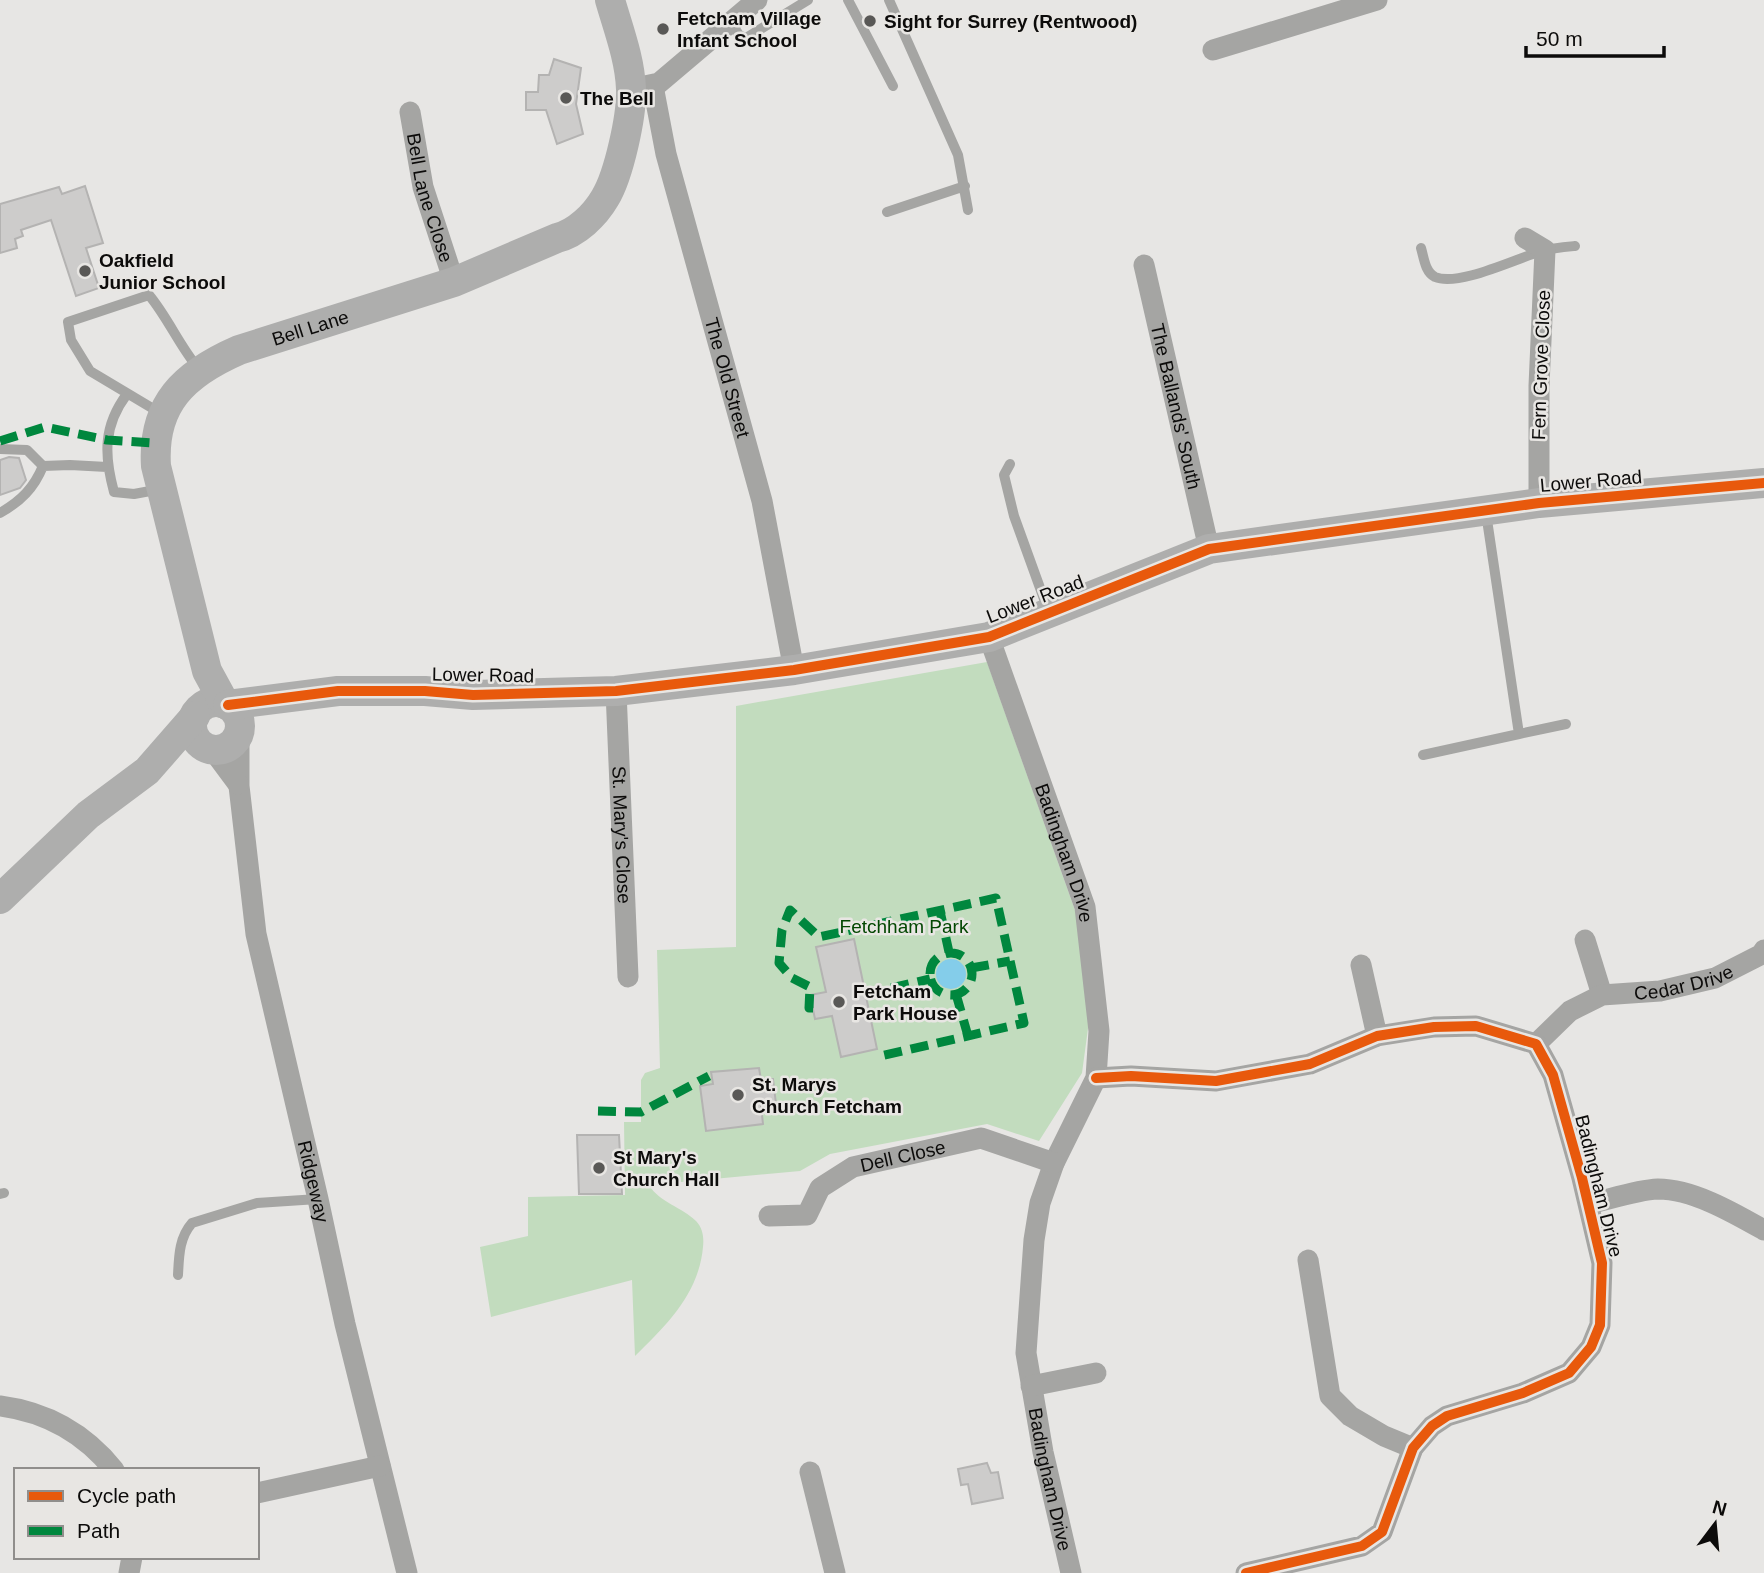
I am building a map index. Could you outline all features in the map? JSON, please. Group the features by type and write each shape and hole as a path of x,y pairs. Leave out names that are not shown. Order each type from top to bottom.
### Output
{"street":[{"name":"Bell Lane","path":"221,716 160,489 154,443 162,414 170,400 200,370 239,349 454,282 572,234 605,198 615,175 642,87 626,60 610,0"},
{"path":"642,87 677,69 757,0"},
{"path":"1213,50 1377,0"},
{"name":"The Old Street","path":"642,87 666,153 762,501 794,670"},
{"name":"Bell Lane Close","path":"410,112 423,187 454,282"},
{"path":"1525,238 1545,250"},
{"name":"Fern Grove Close","path":"1539,503 1539,386 1545,250"},
{"name":"The Ballands' South","path":"1144,265 1209,549"},
{"name":"Lower Road","path":"0,899 88,815 221,716 281,697 376,690 473,695 616,691 794,670 989,637 1209,549 1539,503 1764,483"},
{"name":"Badingham Drive","path":"989,637 1085,906 1100,1031 1096,1078 1054,1163 1040,1203 1034,1240 1026,1353 1057,1520 1071,1573"},
{"name":"St. Mary's Close","path":"616,691 628,977"},
{"name":"Lower Road","path":"147,771 181,754 219,750 232,744 221,716"},
{"name":"Ridgeway","path":"221,716 239,786 256,934 345,1324 407,1573"},
{"name":"Ridgeway","path":"210,749 239,786"},
{"path":"1585,940 1602,995"},
{"name":"Cedar Drive","path":"1536,1044 1570,1011 1602,995 1660,991 1715,978 1763,953"},
{"path":"1361,965 1377,1036"},
{"path":"1096,1078 1131,1076 1216,1082 1310,1064 1377,1036 1434,1027 1476,1026 1536,1044"},
{"name":"Badingham Drive","path":"1246,1573 1362,1546 1382,1531 1413,1448 1432,1426 1447,1416 1523,1393 1569,1373 1591,1347 1600,1325 1602,1263 1589,1204 1553,1075 1536,1044"},
{"name":"Dell Close","path":"769,1216 807,1215 820,1188 853,1167 981,1139 1054,1163"},
{"path":"1589,1204 1657,1189 1676,1191 1719,1206 1764,1230"},
{"path":"1308,1260 1330,1396 1350,1416 1413,1448"},
{"name":"Badingham Drive","path":"1031,1386 1096,1373"},
{"path":"0,1406 49,1419 75,1432 101,1453 112,1468"},
{"path":"259,1493 380,1466"},
{"path":"810,1472 835,1573"}],"lane":[{"path":"730,21 739,35 746,38 808,0"},
{"path":"848,0 893,86"},
{"path":"889,0 958,155 968,210"},
{"path":"887,212 965,186"},
{"path":"1421,248 1426,268 1433,276 1445,279 1460,278 1545,250 1575,246"},
{"path":"162,414 90,371 71,340 68,322 149,295 159,307 182,348 200,370"},
{"path":"127,394 118,407 107,435 107,467 114,492 134,494 160,489"},
{"path":"0,449 27,450 43,466 107,467"},
{"path":"1010,464 1004,475 1013,516 1049,613"},
{"path":"0,513 15,504 35,485 43,466"},
{"path":"1486,510 1519,734"},
{"path":"1423,755 1566,724"},
{"path":"178,1275 180,1245 185,1231 192,1223 257,1203 318,1199"}],"green space":[{"name":"Fetchham Park","path":"987,662 1077,916 1089,1021 1082,1073 1039,1141 987,1124 830,1154 800,1171 649,1185 665,1201 696,1221 702,1233 703,1247 695,1279 680,1307 635,1356 632,1280 491,1317 480,1247 528,1236 528,1197 625,1195 624,1122 641,1122 641,1080 645,1073 660,1068 657,950 736,947 736,706"}],"water":[{"path":"951,959 962,963 966,974 962,985 951,989 940,985 936,974 940,963"}],"building":[{"path":"554,59 581,68 576,104 583,134 557,144 546,110 526,110 526,92 538,92 539,75 549,75"},
{"name":"Oakfield Junior School","path":"85,186 103,243 86,248 99,288 76,296 51,220 21,230 23,236 15,239 17,248 0,253 0,204 59,187 62,194"},
{"path":"19,458 26,480 20,488 0,495 0,460"},
{"name":"Fetcham Park House","path":"854,939 877,1049 841,1057 832,1016 815,1019 810,995 826,992 816,947"},
{"name":"St. Marys Church Fetcham","path":"759,1068 761,1080 773,1079 776,1104 761,1106 763,1124 706,1131 700,1086 713,1084 711,1072"},
{"name":"St Mary's Church Hall","path":"577,1135 619,1135 622,1194 579,1194"},
{"path":"987,1463 991,1473 998,1472 1003,1498 972,1504 968,1484 961,1485 958,1469"}],"marked path":[{"path":"0,441 45,427 107,440 154,443"},
{"path":"813,1008 809,1008 810,987 792,978 779,963 782,930 790,910 819,937 996,898 1024,1023 881,1056"},
{"path":"940,911 949,952"},
{"path":"951,953 966,959 972,974 966,989 951,995 936,989 930,974 936,959 951,953"},
{"path":"971,968 1010,961"},
{"path":"865,994 930,979"},
{"path":"956,994 968,1036"},
{"path":"598,1111 641,1112 709,1076"}],"cycle path":[{"path":"228,705 338,691 425,691 473,695 616,691 794,670 989,637 1209,549 1539,503 1764,483"},
{"path":"1096,1078 1131,1076 1216,1081 1310,1064 1377,1036 1434,1027 1476,1026 1536,1044 1553,1075 1602,1263 1600,1325 1591,1347 1569,1373 1523,1393 1447,1416 1432,1426 1413,1448 1382,1532 1362,1546 1246,1573"}],"place":[{"name":"Sight for Surrey (Rentwood)","path":"870,21"},
{"name":"Fetcham Village Infant School","path":"663,29"},
{"name":"The Bell","path":"566,98"},
{"name":"Oakfield Junior School","path":"85,271"},
{"name":"Fetcham Park House","path":"839,1002"},
{"name":"St. Marys Church Fetcham","path":"738,1095"},
{"name":"St Mary's Church Hall","path":"599,1168"}]}
